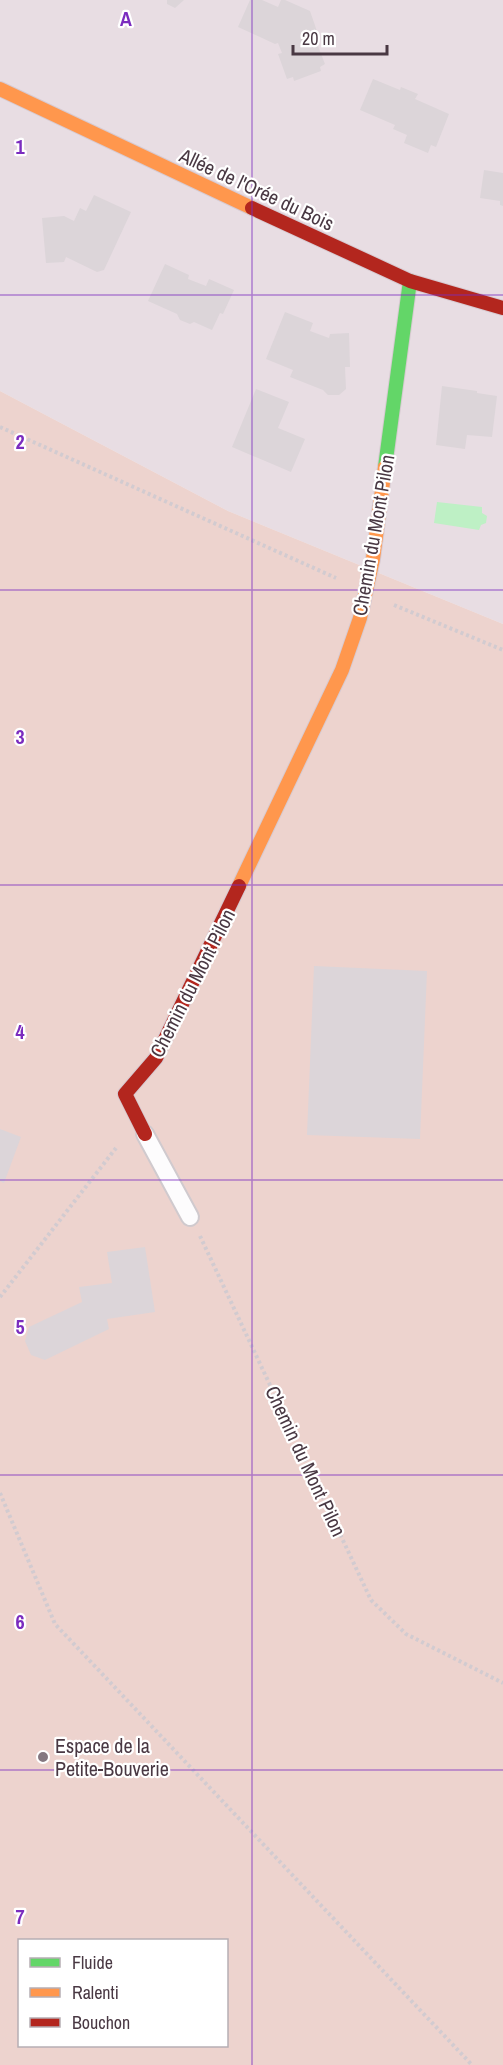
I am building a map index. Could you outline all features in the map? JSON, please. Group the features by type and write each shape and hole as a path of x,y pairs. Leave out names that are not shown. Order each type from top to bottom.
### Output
{"street":[{"name":"Allée de l'Orée du Bois","path":"0,89 410,281 503,308"},
{"name":"Chemin du Mont Pilon","path":"145,1134 125,1094 156,1058 282,800 342,670 360,618 374,559 410,281"}],"lane":[{"name":"Chemin du Mont Pilon","path":"145,1134 190,1217"}],"path":[{"path":"0,427 423,618 503,650"},
{"path":"0,1297 119,1144"},
{"name":"Chemin du Mont Pilon","path":"190,1217 371,1600 406,1635 503,1683"},
{"path":"0,1493 56,1624 472,2065"}],"shaded area":[{"path":"0,0 503,0 503,624 228,511 0,391"},
{"path":"0,391 228,511 503,624 503,2065 0,2065"},
{"path":"437,502 482,507 482,513 487,516 486,523 481,525 479,530 434,523"}],"building":[{"path":"167,0 184,0 175,8 167,4"},
{"path":"250,0 262,0 278,7 281,0 285,0 310,11 320,40 316,41 325,64 320,67 321,71 294,81 293,77 287,79 278,54 282,53 278,43 275,44 238,27"},
{"path":"373,79 400,90 401,87 418,94 415,99 449,114 436,147 431,145 428,153 404,143 407,135 393,129 395,125 360,110"},
{"path":"484,170 503,173 503,206 500,205 500,201 480,198"},
{"path":"94,195 131,212 104,270 97,272 66,257 64,262 46,263 42,218 64,216 74,221 80,208 86,211"},
{"path":"165,264 189,275 188,279 206,286 209,279 234,290 223,314 220,313 212,330 194,322 190,324 180,320 177,314 148,301"},
{"path":"285,312 313,323 310,331 329,338 330,334 349,333 350,367 345,367 346,389 339,395 328,395 323,390 290,377 293,370 266,359"},
{"path":"442,386 497,396 492,437 467,435 465,449 436,445"},
{"path":"256,389 289,402 278,428 305,439 291,472 232,447"},
{"path":"314,966 427,971 420,1139 307,1135"},
{"path":"0,1129 21,1137 4,1183 0,1181"},
{"path":"145,1247 155,1312 107,1319 109,1329 45,1360 31,1355 25,1341 29,1327 82,1302 79,1287 112,1283 107,1252"}],"traffic: fast":[{"path":"385,467 410,281"}],"traffic: slow":[{"path":"0,89 252,208"},
{"path":"239,886 342,670 360,618 373,559 385,467"}],"traffic: jam":[{"path":"252,208 410,281 503,308"},
{"path":"145,1134 125,1094 156,1058 239,886"}],"place":[{"name":"Espace de la Petite-Bouverie","path":"43,1757"}]}
